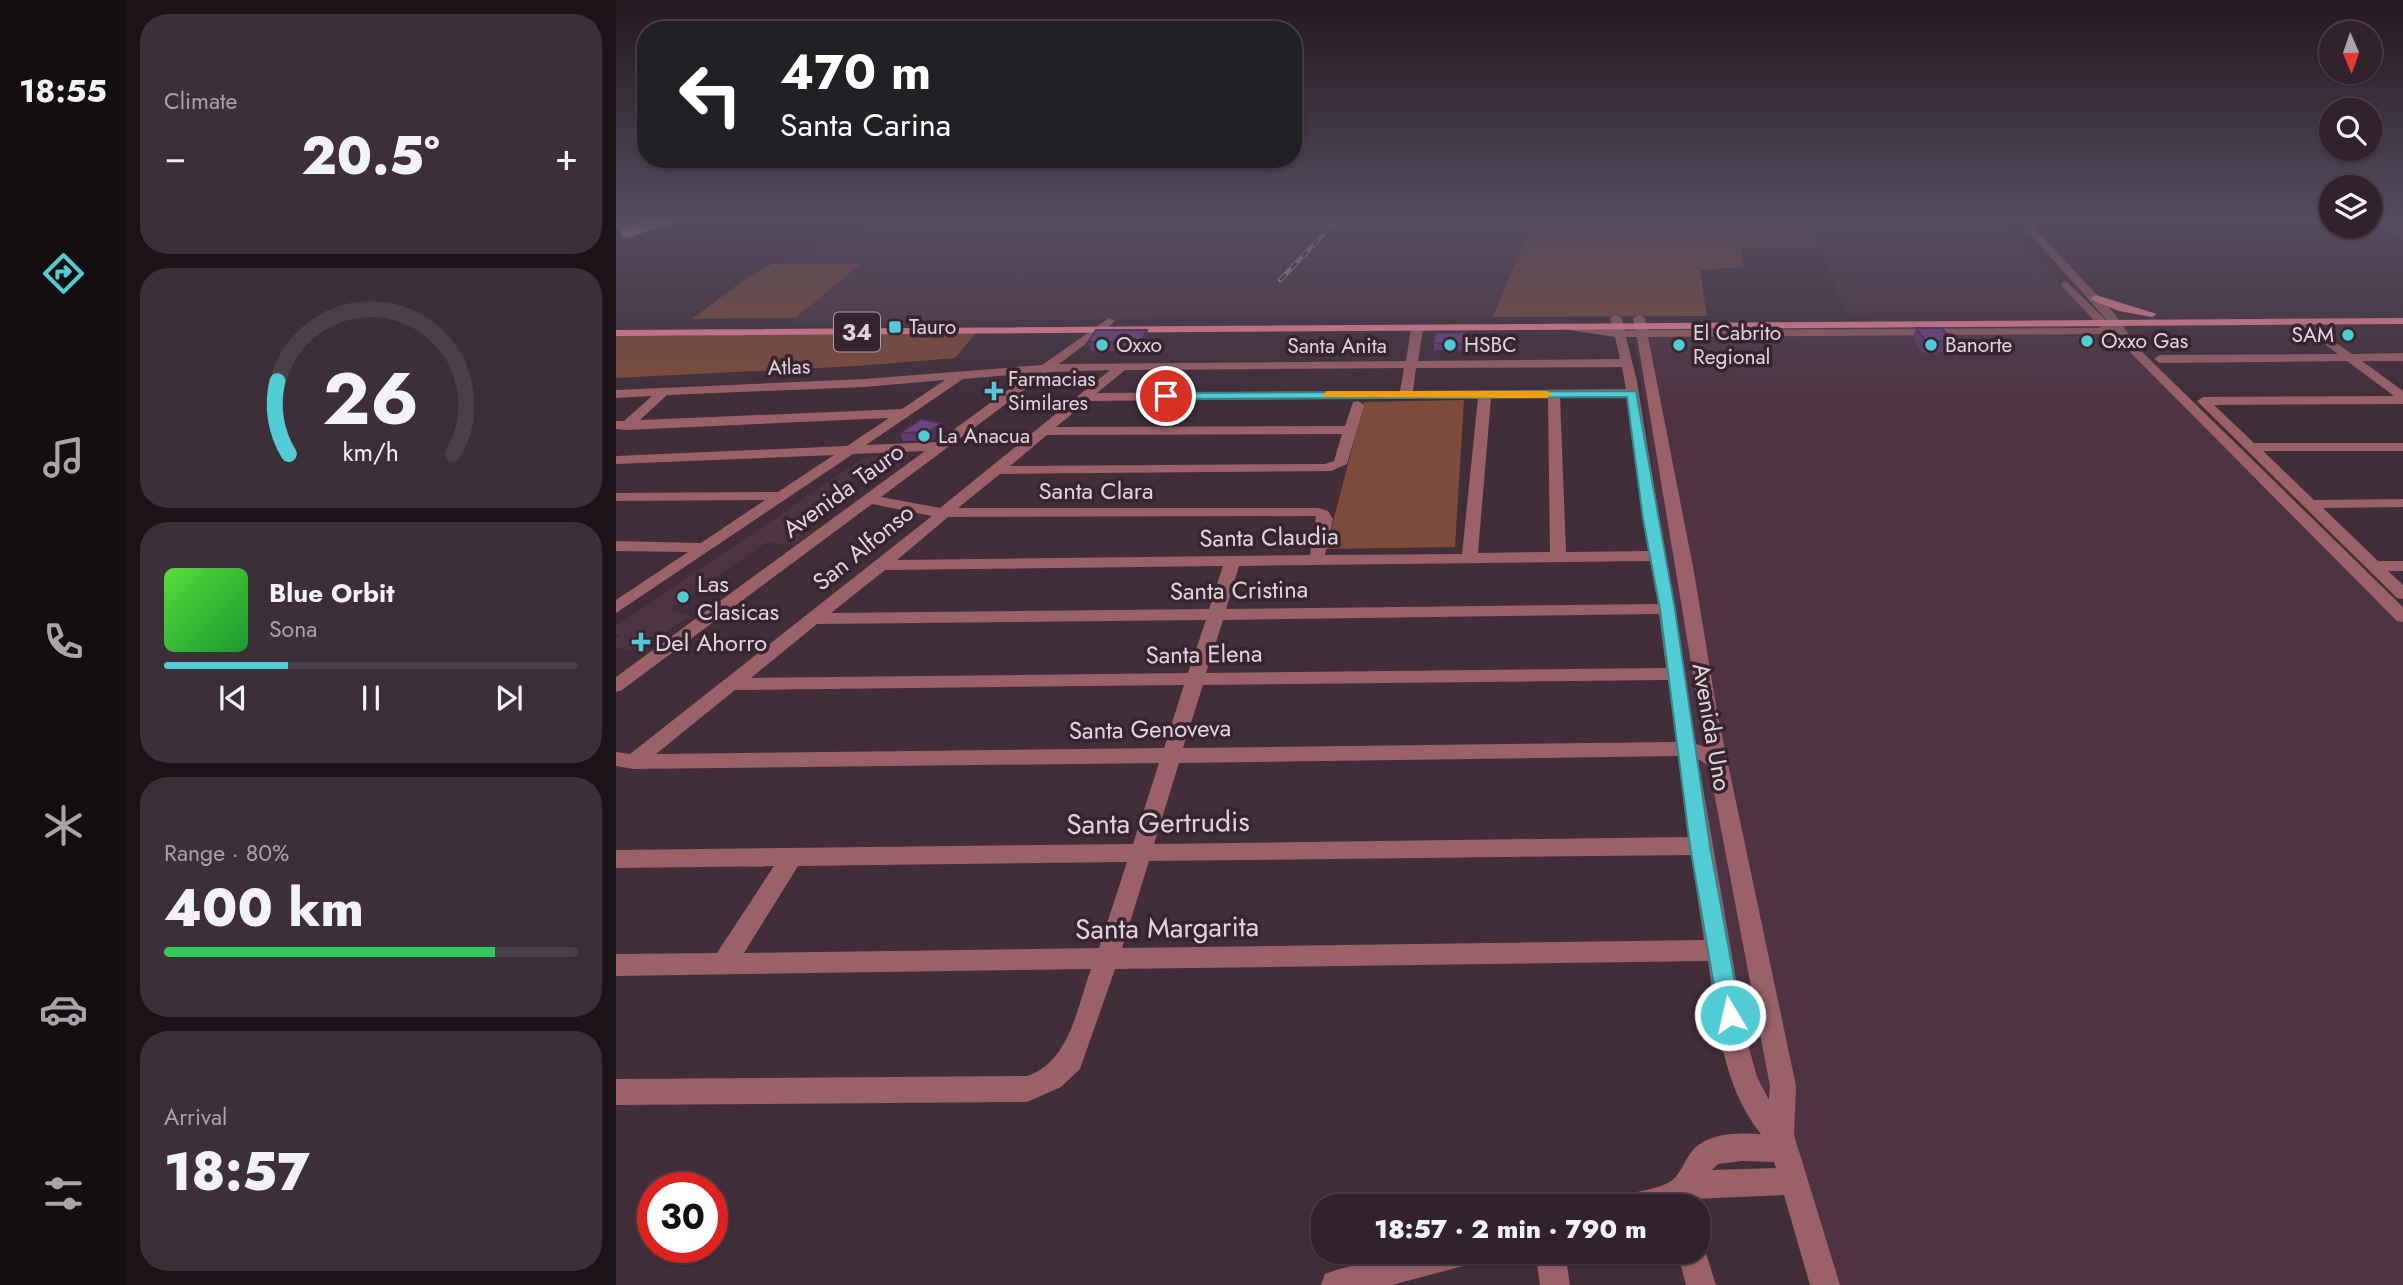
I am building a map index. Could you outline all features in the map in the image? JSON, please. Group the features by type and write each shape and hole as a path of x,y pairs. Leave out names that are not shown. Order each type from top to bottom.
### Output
{"main road":[{"path":"2096,298 2123,309 2152,314 2403,312"},
{"path":"2111,323 2152,314"},
{"path":"1643,328 2403,321"},
{"name":"34","path":"616,324 1619,326"},
{"name":"34","path":"616,333 1103,326 1417,329 1570,327"},
{"path":"1643,328 2037,327"}],"street":[{"path":"2065,277 2135,351 2181,388 2203,401 2403,594"},
{"path":"2076,277 2096,298 2111,323 2160,359 2181,388 2274,491 2403,617"},
{"path":"2302,322 2403,399"},
{"path":"1570,327 2037,327 2111,323"},
{"name":"Avenida Tauro","path":"616,686 1103,326"},
{"name":"Avenida Uno","path":"1619,326 1632,387 1700,846 1733,1037 1745,1080 1760,1111 1782,1141"},
{"name":"Avenida Uno","path":"1643,328 1712,730 1783,1086 1782,1141 1825,1285"},
{"path":"1406,394 1417,329"},
{"path":"2160,359 2403,357"},
{"name":"Santa Anita","path":"1046,368 1627,363"},
{"name":"San Alfonso","path":"624,761 732,684 1122,366"},
{"name":"Atlas","path":"616,394 864,383 1046,368"},
{"path":"618,605 785,496 959,376"},
{"path":"1086,397 1554,394 1632,387 1651,381"},
{"path":"616,435 622,424 666,390"},
{"path":"1470,557 1485,394"},
{"path":"1554,394 1558,556"},
{"path":"2203,401 2403,399"},
{"path":"997,470 1326,468 1340,464 1358,405"},
{"path":"622,424 906,413"},
{"path":"1045,431 1351,430"},
{"path":"616,460 940,446"},
{"path":"2250,447 2403,447"},
{"path":"2274,491 2295,490"},
{"path":"616,498 785,496"},
{"name":"Santa Clara","path":"870,499 942,513 1318,512 1324,514 1317,558"},
{"path":"2309,504 2403,503"},
{"path":"1650,519 1676,519"},
{"path":"616,546 705,548"},
{"name":"Santa Claudia","path":"881,565 1657,556"},
{"path":"616,1092 1027,1089 1061,1073 1071,1060 1107,959 1138,853 1233,560"},
{"path":"2374,566 2403,566"},
{"name":"Santa Cristina","path":"810,619 1667,609"},
{"path":"616,667 639,668"},
{"name":"Santa Elena","path":"732,684 1676,674"},
{"path":"1685,749 1705,741 1712,730"},
{"path":"1685,749 1705,754 1718,762"},
{"name":"Santa Genoveva","path":"624,761 1685,749"},
{"name":"Santa Gertrudis","path":"616,859 1700,846"},
{"path":"724,963 792,857"},
{"name":"Santa Margarita","path":"616,965 1719,950"},
{"path":"1682,1194 1696,1168 1708,1154 1721,1149 1782,1141"},
{"path":"1689,1194 1793,1181"},
{"path":"1336,1285 1403,1276 1432,1264"},
{"path":"1552,1264 1555,1285"},
{"path":"1695,1264 1701,1285"}],"shaded area":[{"path":"748,277 845,277 795,318 692,319"},
{"path":"844,277 1509,277 1493,317 791,321"},
{"path":"1509,277 1701,277 1707,316 1493,317"},
{"path":"1831,277 2055,277 2087,311 1845,313"},
{"path":"2112,320 2403,617 2403,1285 1820,1285 1721,978 1633,323"},
{"path":"976,333 955,358 856,366 616,378 616,336"},
{"path":"1464,400 1455,547 1326,549 1364,402"},
{"path":"910,454 897,467 863,471 785,527 812,532 794,545 767,542 669,610 690,616 639,651 616,648 616,639 621,636 616,635 616,626 865,457"}],"building":[{"path":"1916,328 1942,328 1952,341 1926,342"},
{"path":"1096,330 1147,330 1140,342 1088,342"},
{"path":"1466,332 1464,344 1434,343 1435,333"},
{"path":"921,419 942,423 929,432 900,433"}],"railway":[{"path":"1280,280 1283,277"}],"slow traffic":[{"path":"1327,395 1547,394"}],"place":[{"name":"Tauro","path":"895,327"},
{"name":"SAM","path":"2348,335"},
{"name":"Oxxo Gas","path":"2087,341"},
{"name":"Oxxo","path":"1102,345"},
{"name":"HSBC","path":"1450,345"},
{"name":"El Cabrito Regional","path":"1679,345"},
{"name":"Banorte","path":"1931,345"},
{"name":"Farmacias Similares","path":"994,391"},
{"name":"La Anacua","path":"924,436"},
{"name":"Las Clasicas","path":"683,597"},
{"name":"Del Ahorro","path":"641,642"}],"route":[{"path":"1166,396 1632,393 1650,519 1667,609 1700,846 1730,1015"}]}
